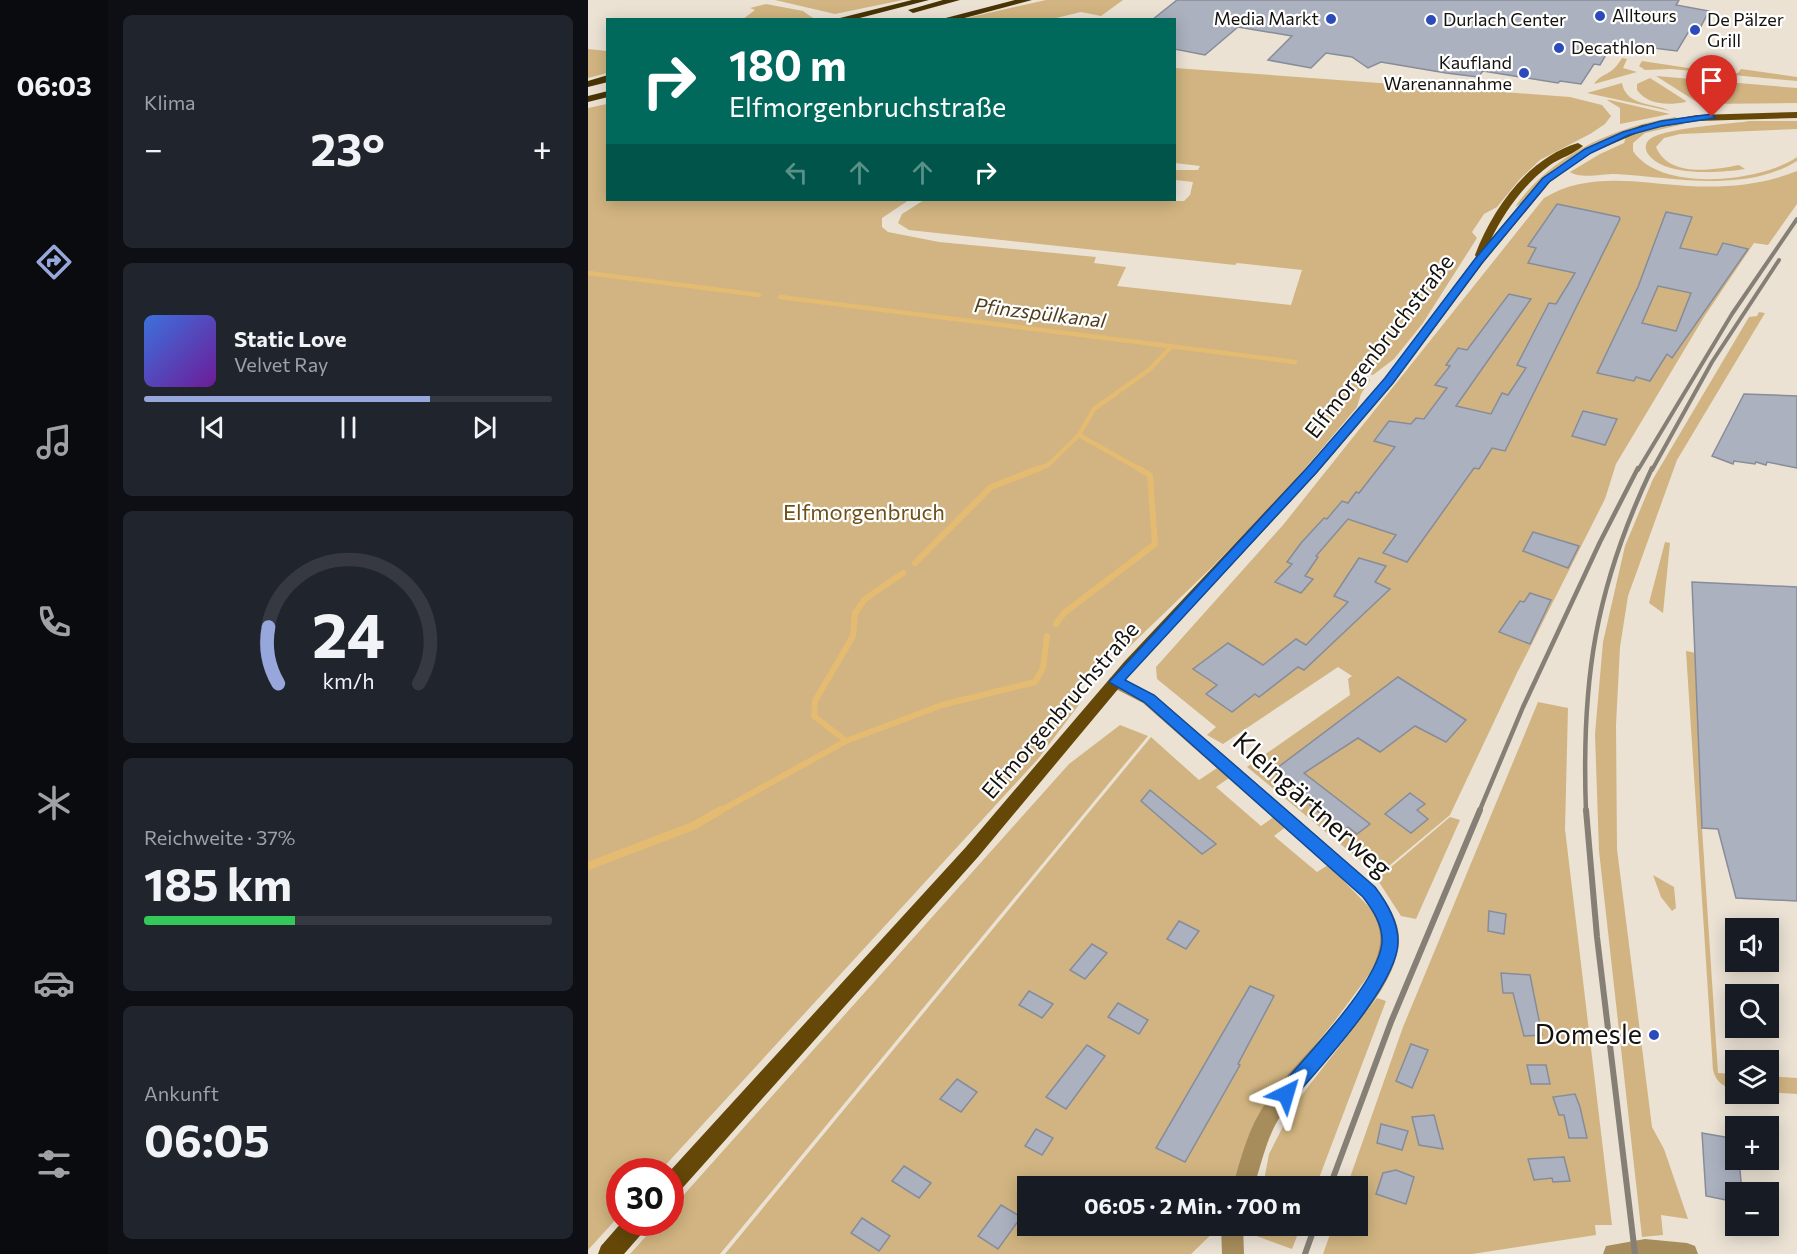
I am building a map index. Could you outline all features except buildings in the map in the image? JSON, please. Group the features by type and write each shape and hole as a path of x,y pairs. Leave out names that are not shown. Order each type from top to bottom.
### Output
{"highway":[{"path":"846,18 924,0"},
{"path":"879,18 955,0"},
{"path":"922,18 997,0"},
{"path":"951,18 1027,0"},
{"path":"588,85 606,80"},
{"path":"588,99 606,94"}],"main road":[{"name":"Elfmorgenbruchstraße","path":"1479,261 1486,237 1517,192 1540,170 1573,148 1630,125 1660,117 1797,108"},
{"name":"Elfmorgenbruchstraße","path":"684,1171 972,852 1116,682 1312,470 1389,381 1479,261 1546,180 1568,163 1609,141 1645,128 1682,120 1727,116 1797,115"},
{"path":"609,1254 625,1236"}],"street":[{"name":"Kleingärtnerweg","path":"1116,682 1149,699 1369,892 1380,907 1389,929 1390,944 1380,972 1351,1017 1273,1109 1260,1134 1247,1176"},
{"path":"1230,1236 1233,1254"},
{"path":"1614,1254 1645,1250 1687,1254"}],"green space":[{"path":"775,0 903,0 835,14"},
{"path":"1046,0 1123,0 1101,16 1081,12 1056,18 966,18"},
{"path":"766,4 803,11 813,18 744,18 755,10 750,8"},
{"path":"588,49 606,51 606,73 588,78"},
{"path":"1622,58 1627,59 1623,68 1637,72 1594,84 1614,68"},
{"path":"1642,61 1728,74 1738,73 1741,69 1797,77 1797,81 1671,69 1645,70 1639,66"},
{"name":"Elfmorgenbruch","path":"1176,68 1570,97 1602,105 1611,116 1605,124 1590,134 1540,160 1520,179 1497,207 1484,214 1472,232 1477,238 1423,323 1394,359 1373,375 1369,374 1367,378 1370,380 1361,394 1357,407 1287,490 1128,648 1108,651 1101,656 1081,680 1075,693 1081,702 1038,759 672,1158 606,1158 606,1230 588,1250 588,108 606,104 606,201 908,201 882,218 882,227 888,232 939,242 1096,257 1094,263 1126,267 1117,286 1291,305 1302,270 1237,263 1235,265 909,230 898,223 902,214 922,201 1184,201 1190,195 1193,182 1176,180 1176,170 1198,170 1200,166 1176,163"},
{"path":"1656,76 1797,88 1797,103 1700,104"},
{"path":"1650,78 1686,102 1666,104 1647,99 1637,90 1637,84"},
{"path":"1622,83 1625,91 1635,100 1670,111 1587,93"},
{"path":"1607,100 1670,114 1620,124 1620,108"},
{"path":"1677,118 1627,131 1580,153 1551,172 1524,201 1515,207 1547,172 1586,146 1629,128"},
{"path":"1750,121 1797,121 1797,129 1680,134 1664,138 1656,147 1662,157 1681,168 1705,170 1739,165 1745,169 1722,172 1679,170 1666,167 1646,151 1648,141 1665,133"},
{"path":"1681,122 1684,124 1645,133 1633,143 1633,151 1647,164 1665,173 1688,178 1737,177 1781,166 1797,157 1797,161 1776,171 1731,180 1684,180 1615,174 1585,176 1570,172 1624,143 1626,137 1646,129"},
{"path":"1797,171 1797,204 1768,245 1754,243 1704,317 1616,464 1605,499 1517,673 1450,815 1378,875 1247,767 1350,695 1348,679 1352,676 1338,667 1223,744 1207,735 1216,727 1157,679 1156,667 1283,525 1544,198 1578,184 1596,182 1632,181 1702,187 1730,186 1771,180"},
{"path":"1759,312 1765,313 1677,460 1628,596 1620,647 1616,725 1617,849 1652,1127 1664,1149 1688,1219 1661,1215 1663,1235 1642,1237 1599,851 1595,734 1603,642 1625,546 1653,479 1749,317 1757,316"},
{"path":"1665,542 1670,543 1663,613 1649,603"},
{"path":"1686,651 1696,653 1702,828 1718,1073 1725,1073 1725,1086 1716,1078 1713,1070"},
{"path":"1538,702 1568,708 1565,829 1612,1225 1595,1225 1596,1235 1472,1254 1323,1254 1329,1236 1368,1236 1368,1176 1351,1176 1403,1027"},
{"path":"1120,725 1148,736 720,1254 630,1254 646,1236 684,1236 684,1194 1069,764"},
{"path":"1151,737 1199,780 1217,768 1229,778 1216,787 1261,826 1275,816 1287,826 1274,836 1317,872 1328,865 1372,910 1380,924 1384,945 1371,972 1334,1022 1266,1104 1239,1176 1017,1176 1017,1236 1210,1236 1191,1254 725,1254"},
{"path":"1450,817 1460,820 1416,919 1401,916 1377,879"},
{"path":"1653,875 1674,887 1676,908 1672,911 1661,897"},
{"path":"1377,998 1386,1001 1320,1176 1265,1176 1269,1154 1294,1105"},
{"path":"1779,1077 1797,1078 1797,1094 1779,1093"},
{"path":"1257,1236 1297,1236 1292,1249"}],"waterway":[{"name":"Pfinzspülkanal","path":"588,273 759,295"},
{"name":"Pfinzspülkanal","path":"780,297 1172,346"},
{"path":"1079,435 1094,409 1149,370 1172,346"},
{"name":"Pfinzspülkanal","path":"1172,346 1295,362"},
{"path":"1036,470 1048,465 1079,435"},
{"path":"1079,435 1141,470"},
{"path":"915,563 991,487 1040,468"},
{"path":"1056,624 1064,613 1155,544 1150,475 1138,468"},
{"path":"846,741 814,716 815,701 853,636 855,613 865,599 903,573"},
{"path":"846,741 942,705 1035,682 1043,668 1047,636"},
{"path":"718,812 846,741"},
{"path":"588,866 693,826 721,810"}],"railway":[{"path":"1638,470 1732,314 1797,219"},
{"path":"1652,470 1712,362 1779,260"},
{"path":"1479,812 1523,707 1600,542 1638,468"},
{"path":"1586,812 1586,719 1596,636 1617,554 1652,468"},
{"path":"1334,1176 1391,1022 1480,810"},
{"path":"1586,810 1597,937 1635,1254"},
{"path":"1305,1254 1311,1236"}],"place":[{"name":"Alltours","path":"1600,16"},
{"name":"Media Markt","path":"1331,19"},
{"name":"Durlach Center","path":"1431,20"},
{"name":"De Pälzer Grill","path":"1695,30"},
{"name":"Decathlon","path":"1559,48"},
{"name":"Kaufland Warenannahme","path":"1524,73"},
{"name":"Domesle","path":"1654,1035"}],"route":[{"path":"1286,1094 1351,1017 1385,963 1390,944 1389,929 1380,907 1369,892 1149,699 1116,682 1312,470 1389,381 1479,261 1546,180 1588,151 1626,134 1661,124 1712,117"}]}
